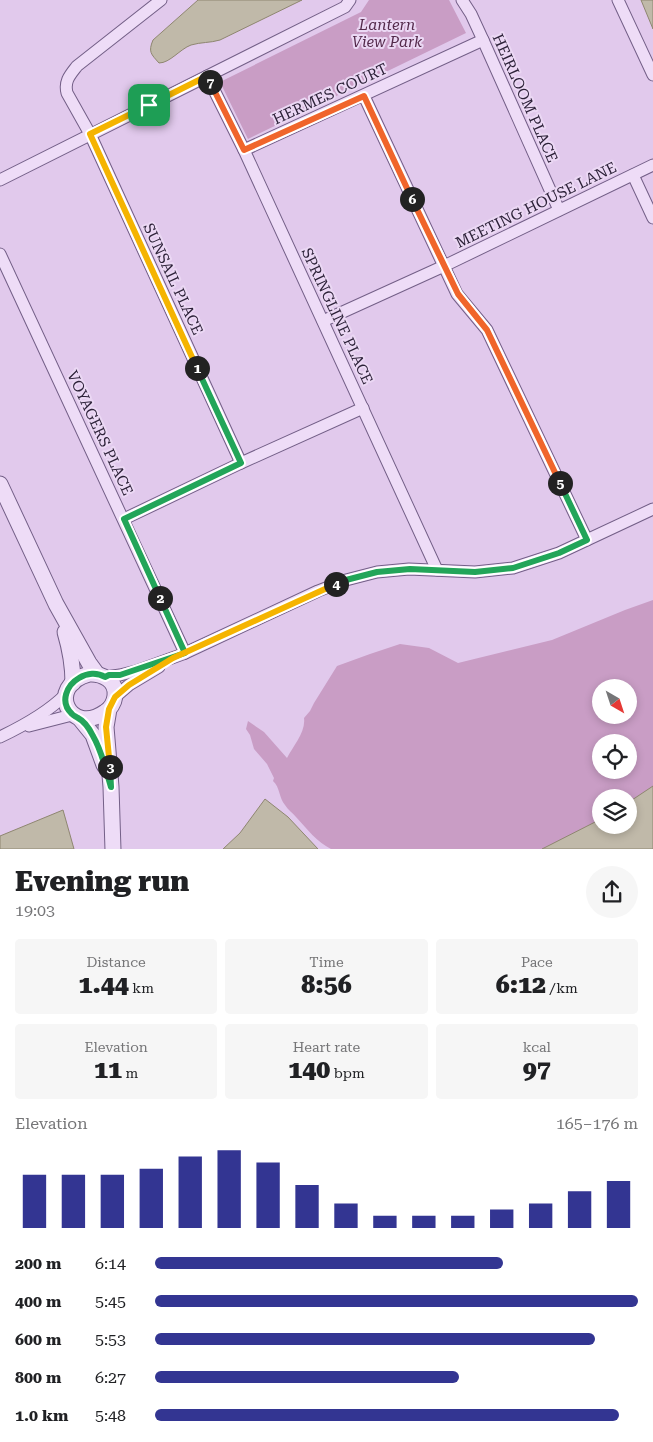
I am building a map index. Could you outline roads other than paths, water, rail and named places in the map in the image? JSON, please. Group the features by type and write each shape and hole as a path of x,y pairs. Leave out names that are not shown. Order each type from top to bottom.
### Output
{"street":[{"path":"90,134 67,93 65,86 67,78 77,66 161,0"},
{"path":"0,180 345,7 350,0"},
{"name":"HEIRLOOM PLACE","path":"462,0 471,14 559,210"},
{"path":"618,0 653,75"},
{"name":"HERMES COURT","path":"244,150 482,40"},
{"name":"SPRINGLINE PLACE","path":"207,76 244,150 437,570"},
{"path":"364,96 458,294 487,330 587,540"},
{"name":"SUNSAIL PLACE","path":"90,134 241,463"},
{"name":"MEETING HOUSE LANE","path":"323,320 444,266 653,165"},
{"path":"633,175 653,218"},
{"name":"VOYAGERS PLACE","path":"0,254 185,653"},
{"path":"124,519 241,463 363,408"},
{"path":"0,484 56,604 89,663 112,685 112,703 106,727 111,787 113,849"},
{"path":"0,737 50,708 83,675 120,675 173,658 346,580 377,572 410,569 475,572 513,568 559,553 653,509"},
{"path":"56,604 70,650 73,669 66,704 93,735 111,787"},
{"path":"13,731 76,717 96,717 129,685 173,658"}],"park label":[{"name":"Lantern View Park","path":"387,34"}]}
